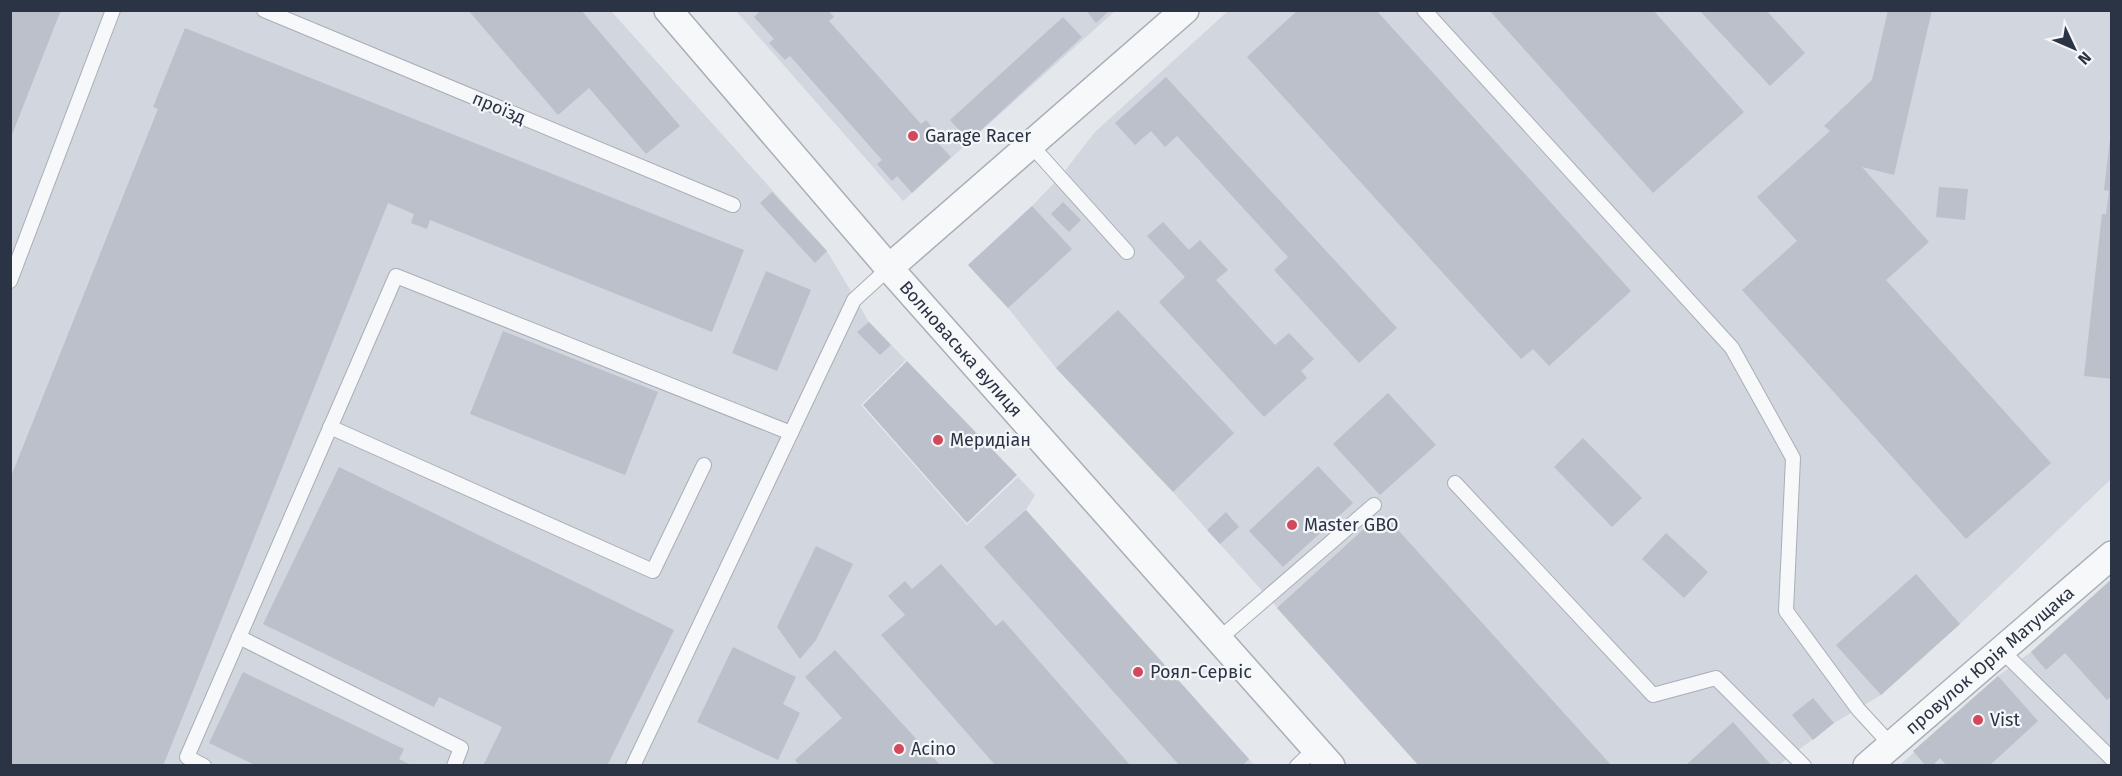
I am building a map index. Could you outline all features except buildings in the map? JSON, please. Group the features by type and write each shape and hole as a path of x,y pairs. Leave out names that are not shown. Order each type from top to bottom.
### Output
{"street":[{"name":"Волноваська вулиця","path":"668,10 889,268 1219,639 1315,760"},
{"path":"889,268 1185,10"},
{"name":"провулок Юрія Матущака","path":"1867,765 2112,555"}],"lane":[{"path":"10,281 113,10"},
{"name":"проїзд","path":"264,10 733,206"},
{"path":"1424,10 1732,348 1793,458 1786,611 1858,709 1891,745"},
{"path":"1030,145 1127,252"},
{"path":"636,765 854,300 889,268"},
{"path":"204,765 187,757 396,276 791,432"},
{"path":"330,427 653,571 704,465"},
{"path":"1455,483 1653,695 1716,678 1804,765"},
{"path":"1219,639 1374,505"},
{"path":"239,638 461,748 454,765"},
{"path":"2001,650 2112,759"}],"shaded area":[{"path":"10,11 611,11 827,251 869,322 906,360 861,405 967,525 1018,477 1035,495 1026,510 1254,765 11,765"},
{"path":"736,11 1115,11 903,201"},
{"path":"1228,11 2111,11 2111,479 1960,624 1881,695 1834,723 1779,765 1419,765 1173,492 1056,368 1008,308 968,265 1060,177 1095,132"},
{"path":"2111,579 2111,765 1899,766 1998,676 2031,652"}],"place":[{"name":"Garage Racer","path":"913,136"},
{"name":"Меридіан","path":"938,440"},
{"name":"Master GBO","path":"1292,525"},
{"name":"Роял-Сервіс","path":"1138,672"},
{"name":"Vist","path":"1978,720"},
{"name":"Acino","path":"899,749"}]}
